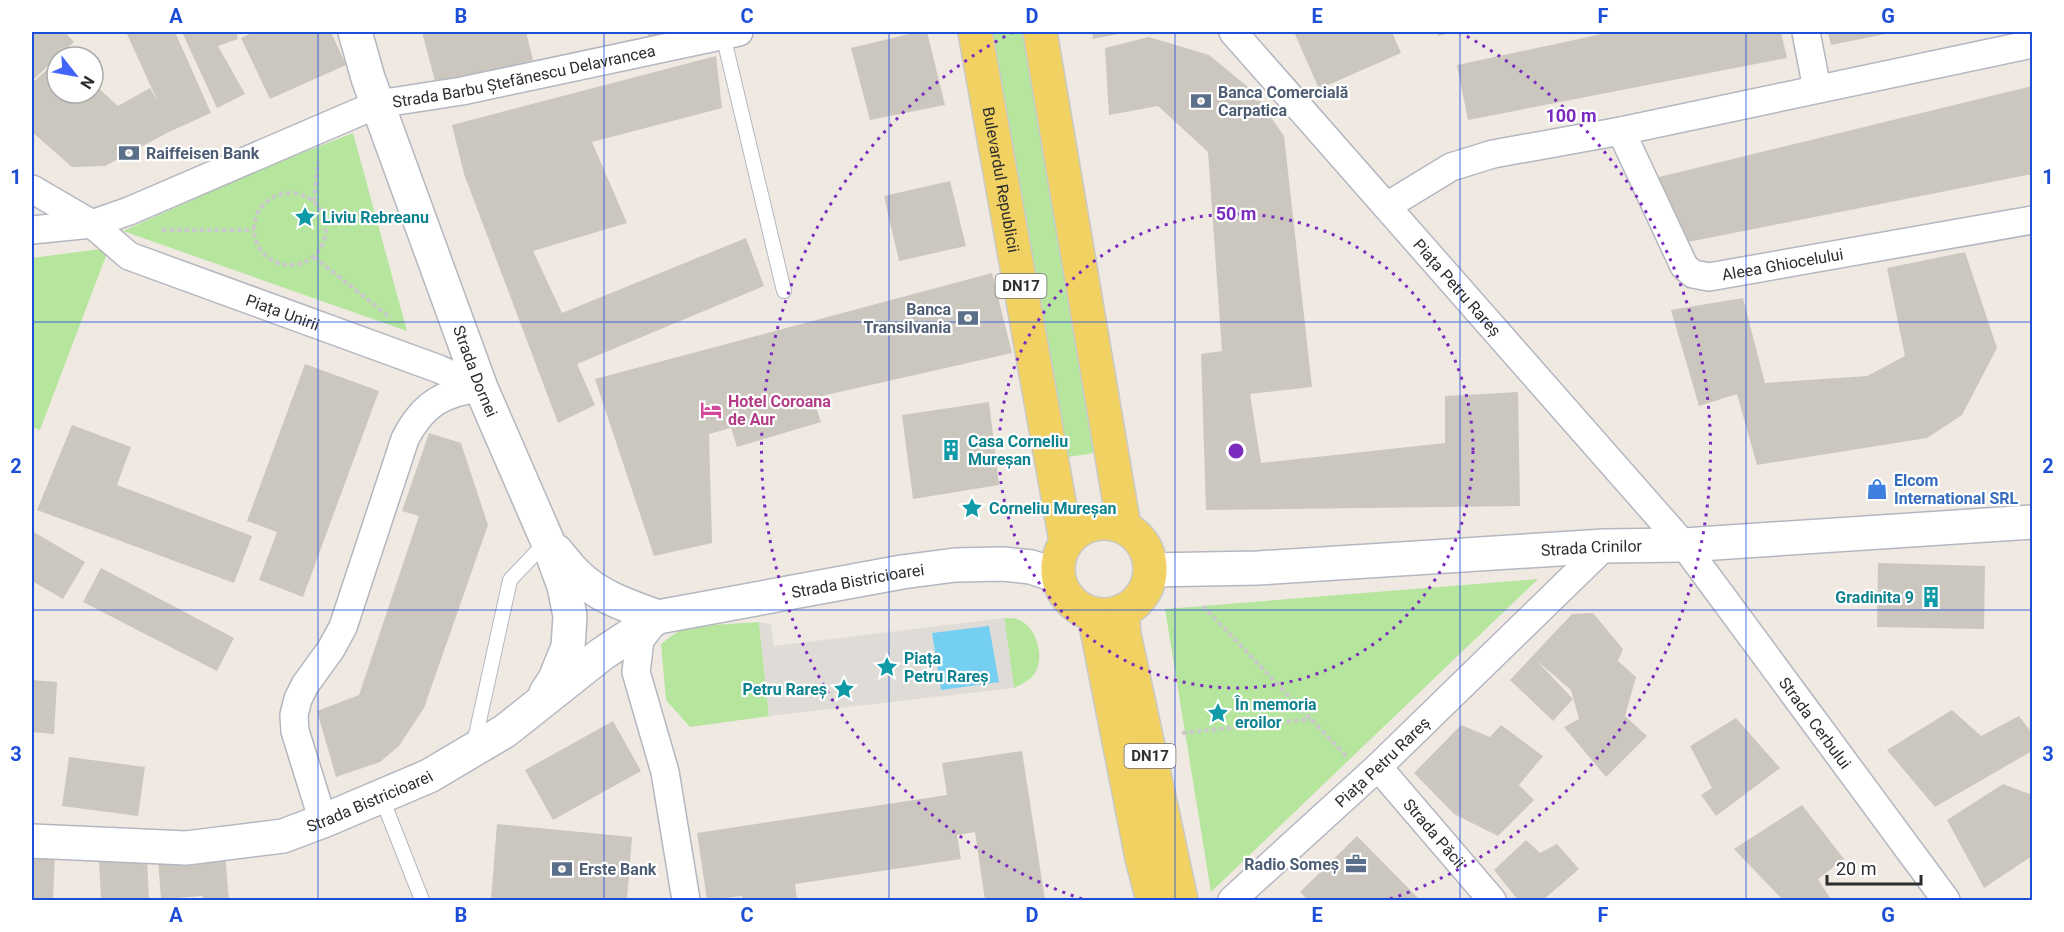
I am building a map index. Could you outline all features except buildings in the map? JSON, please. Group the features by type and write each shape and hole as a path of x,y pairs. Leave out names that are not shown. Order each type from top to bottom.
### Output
{"main road":[{"name":"Bulevardul Republicii","path":"975,32 1066,541"},
{"path":"1040,32 1124,527"},
{"path":"1058,576 1062,589 1070,601 1082,609 1108,613 1133,605 1142,595 1148,583 1150,570 1143,544 1135,534 1124,527 1108,523 1093,524 1078,530 1066,541"},
{"name":"DN17","path":"1058,576 1058,564 1066,541"},
{"name":"DN17","path":"1108,613 1142,858 1153,900"},
{"name":"DN17","path":"1108,613 1124,634 1181,900"}],"street":[{"name":"Strada Dornei","path":"355,32 368,78 481,388 547,540 564,586 570,616 568,647 555,679 538,705"},
{"name":"Piața Petru Rareș","path":"1233,32 1684,545"},
{"path":"1806,32 1817,90"},
{"name":"Strada Barbu Ștefănescu Delavrancea","path":"378,104 462,91 728,33"},
{"path":"1387,206 1451,167 1493,154 1621,130 2032,44"},
{"path":"32,230 92,224 378,104"},
{"name":"Aleea Ghiocelului","path":"1621,130 1683,266 1693,274 1709,277 2032,220"},
{"name":"Piața Unirii","path":"32,189 92,224 129,256 439,369 481,388"},
{"path":"323,821 295,731 294,715 298,699 343,627 411,426 429,405 445,396 462,390 481,388"},
{"name":"Strada Crinilor","path":"1150,570 1258,568 1605,546 1684,545 2032,522"},
{"path":"547,540 578,577 597,591 658,617 640,640 636,672 665,772 686,900"},
{"name":"Strada Cerbului","path":"1684,545 1946,900"},
{"name":"Piața Petru Rareș","path":"1232,900 1372,771 1605,546"},
{"name":"Strada Bistricioarei","path":"32,841 186,848 283,836 429,776 505,730 602,654 658,617 902,572 955,565 1003,564 1031,567 1058,576"},
{"name":"Strada Păcii","path":"1372,771 1492,900"}],"lane":[{"path":"728,33 784,291"},
{"path":"473,750 510,580 547,540"},
{"path":"381,796 422,900"}],"path":[{"path":"288,193 306,196 320,208 326,225 326,236 314,257 293,266 275,263 261,252 255,242 253,230 258,210 271,198 288,193"},
{"path":"158,231 253,230"},
{"path":"314,257 398,323"},
{"path":"1203,606 1311,719 1372,771"},
{"path":"1182,733 1311,719"}],"green space":[{"path":"989,32 1026,32 1101,452 1068,457"},
{"path":"353,133 407,331 123,231 261,169"},
{"path":"109,248 40,430 32,427 32,258"},
{"path":"1538,579 1211,892 1165,609"},
{"path":"1004,618 1014,618 1029,627 1039,648 1036,672 1014,688"},
{"path":"759,622 769,716 690,727 666,700 661,644 684,627"}],"shaded area":[{"name":"Piața Petru Rareș","path":"1004,618 1014,688 769,716 759,622 771,624 774,646"}],"water":[{"path":"989,626 999,682 941,690 932,633"}],"place":[{"name":"Banca Comercială Carpatica","path":"1201,101"},
{"name":"Raiffeisen Bank","path":"129,153"},
{"name":"Liviu Rebreanu","path":"305,217"},
{"name":"Banca Transilvania","path":"968,318"},
{"name":"Hotel Coroana de Aur","path":"711,410"},
{"name":"Casa Corneliu Mureșan","path":"951,450"},
{"name":"Elcom International SRL","path":"1877,489"},
{"name":"Corneliu Mureșan","path":"972,508"},
{"name":"Gradinita 9","path":"1931,597"},
{"name":"Piața Petru Rareș","path":"887,667"},
{"name":"Petru Rareș","path":"844,689"},
{"name":"În memoria eroilor","path":"1218,713"},
{"name":"Radio Someș","path":"1356,864"},
{"name":"Erste Bank","path":"562,869"}]}
